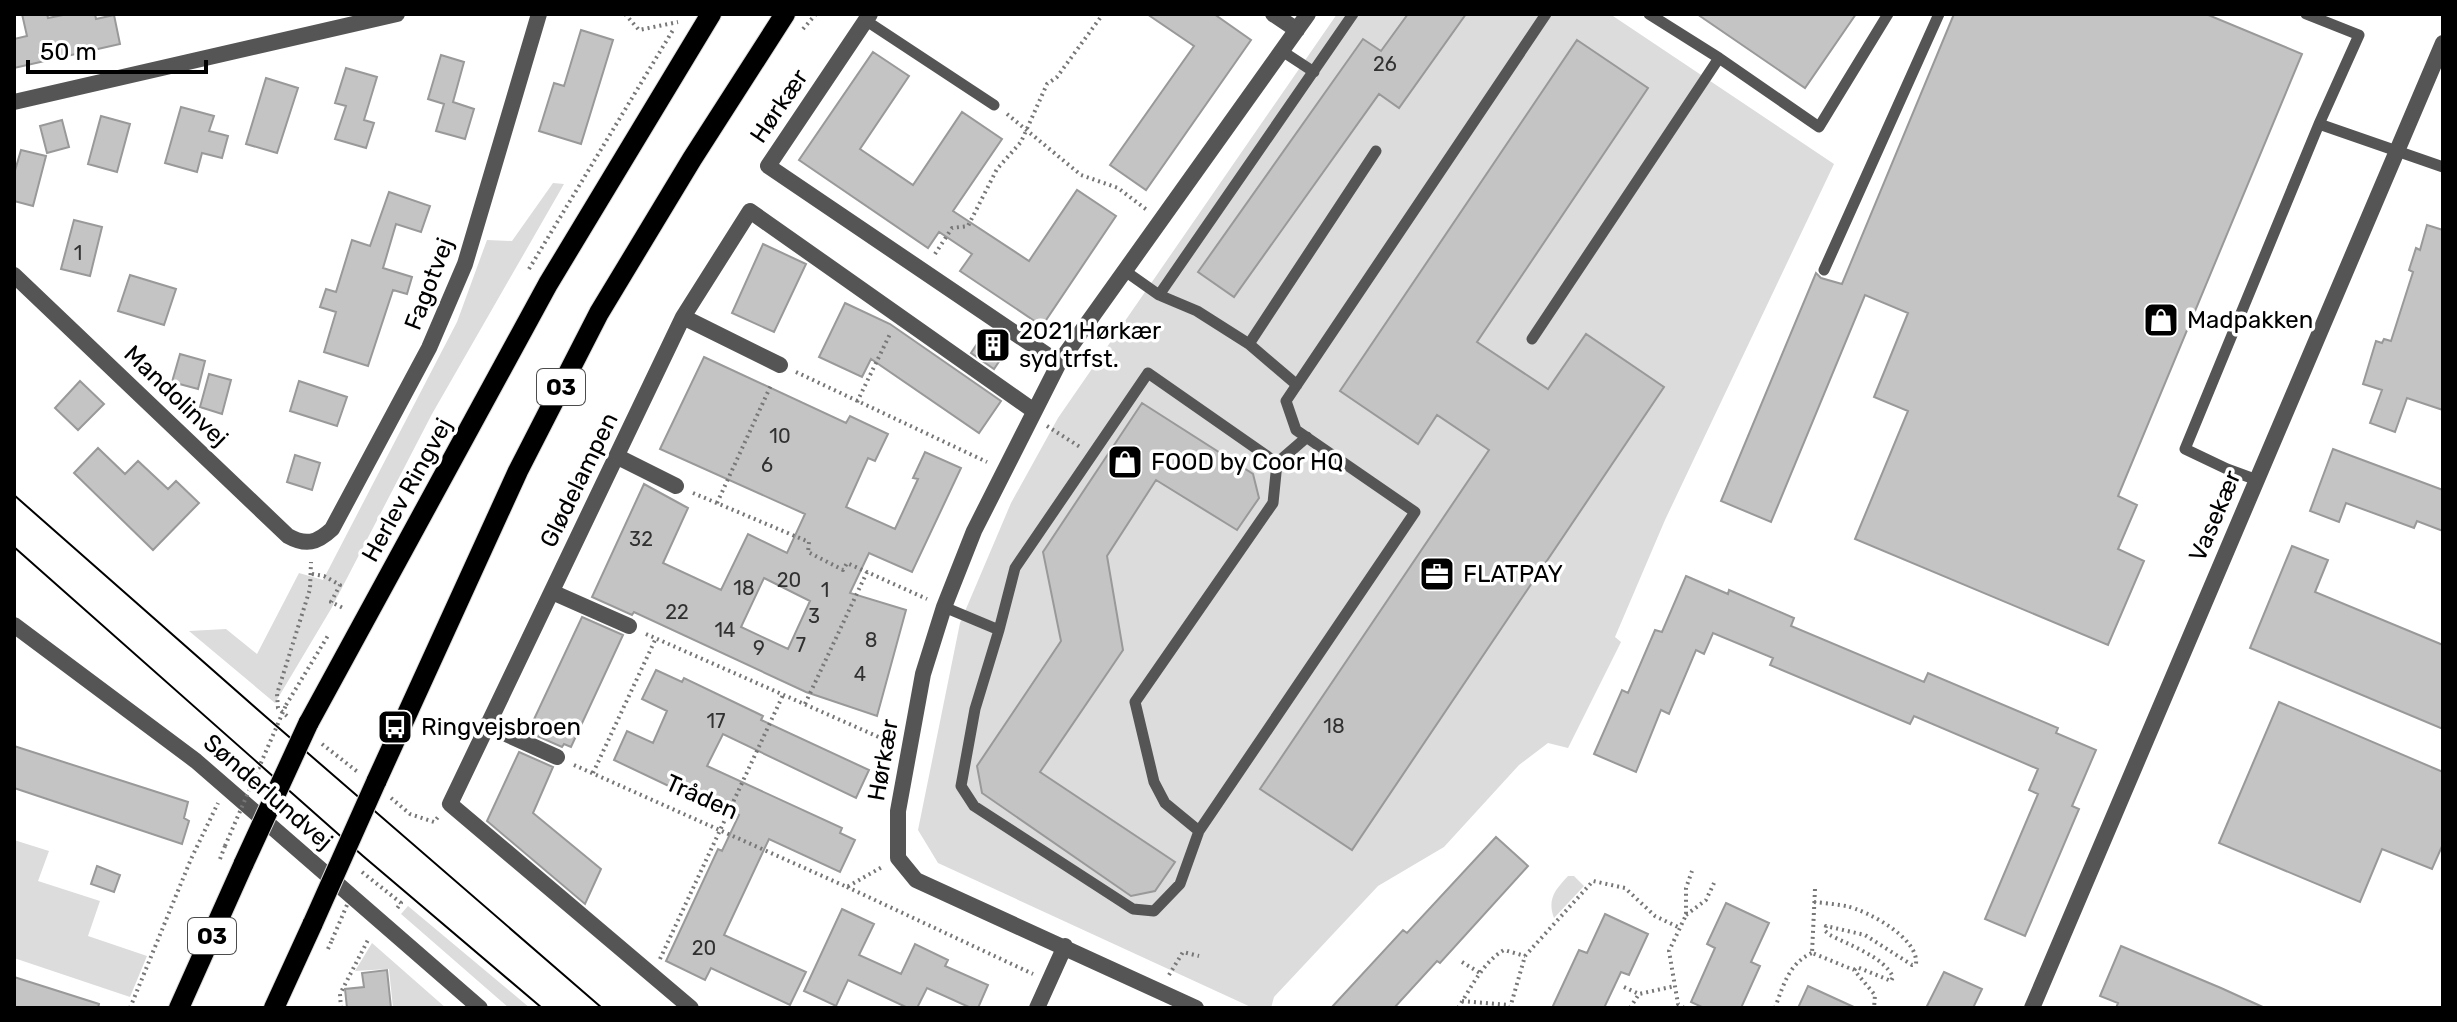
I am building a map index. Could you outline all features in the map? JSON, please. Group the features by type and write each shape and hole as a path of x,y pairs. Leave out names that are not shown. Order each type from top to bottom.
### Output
{"main road":[{"name":"Herlev Ringvej","path":"179,1008 308,724 548,284 711,14"},
{"name":"O3","path":"274,1008 518,471 599,313 785,14"}],"street":[{"path":"14,102 397,14"},
{"name":"Fagotvej","path":"310,544 332,529 429,348 465,264 539,14"},
{"path":"1273,14 1297,30"},
{"name":"Hørkær","path":"898,858 898,811 923,674 944,607 974,531 1003,470 1059,363 1308,14"},
{"name":"Hørkær","path":"867,17 768,166 1059,363"},
{"name":"Vasekær","path":"2032,1008 2443,43"},
{"name":"Glødelampen","path":"691,1008 450,804 683,317 750,211 1033,414"},
{"name":"Mandolinvej","path":"14,275 288,536 310,544"},
{"path":"683,317 780,365"},
{"path":"618,457 676,486"},
{"path":"552,592 629,626"},
{"name":"Sønderlundvej","path":"14,625 226,786 480,1008"},
{"path":"486,725 557,757"},
{"path":"898,858 916,880 1065,946 1188,1006"},
{"path":"1037,1008 1065,946"}],"lane":[{"path":"1159,295 1353,14"},
{"path":"1277,463 1148,373 1015,568 975,709 961,786 974,806 1133,909 1154,911 1180,884 1199,831 1415,512 1296,430 1286,401 1546,14"},
{"path":"1649,14 1819,127 1888,14"},
{"path":"1824,270 1939,14"},
{"path":"2257,480 2185,449 2359,35 2306,14"},
{"name":"Hørkær","path":"867,17 994,105"},
{"path":"1282,51 1314,72"},
{"path":"1532,339 1719,58"},
{"path":"2319,124 2443,167"},
{"path":"1249,344 1376,151"},
{"path":"1125,271 1159,295 1197,311 1249,344 1297,385"},
{"path":"1199,831 1165,803 1154,782 1135,702 1273,503 1277,463 1307,437"},
{"path":"944,607 999,630"}],"path":[{"path":"625,14 639,30 678,22"},
{"path":"799,34 816,14"},
{"path":"923,271 952,228 968,226 997,169 1021,142 1047,84 1057,77 1103,14"},
{"path":"994,105 1027,128 1081,175 1118,188 1161,221"},
{"path":"857,402 898,315"},
{"path":"717,503 780,365 1003,470"},
{"path":"1033,414 1093,454"},
{"path":"676,486 809,542 808,552 843,570 847,563 944,607"},
{"path":"805,704 867,572"},
{"path":"312,574 324,576 340,585 331,602 345,609 338,621"},
{"path":"629,626 908,750"},
{"path":"225,846 286,705 330,633"},
{"path":"593,773 656,638"},
{"path":"652,975 783,695"},
{"path":"217,745 266,787"},
{"name":"Tråden","path":"557,757 1049,981"},
{"path":"130,1008 191,859 226,786"},
{"path":"847,887 898,858"},
{"path":"1684,1008 1677,1006 1669,951 1686,915 1686,888 1692,871"},
{"path":"362,872 401,903"},
{"path":"1462,1001 1510,1006 1525,956 1593,881 1625,888 1655,916 1680,928"},
{"path":"1686,915 1706,900 1714,883"},
{"path":"1812,953 1815,889"},
{"path":"1814,902 1847,906 1872,916 1895,929 1918,959 1912,965 1865,935 1826,926 1825,931 1830,935 1866,953 1891,971 1893,977 1891,981 1857,967 1854,970"},
{"path":"341,1008 340,994 379,919"},
{"path":"1458,1008 1480,973 1496,955 1504,950 1525,956"},
{"path":"1159,991 1183,952 1199,956"},
{"path":"1775,1008 1785,979 1801,957 1812,953 1854,970 1875,995 1874,1008"},
{"path":"1462,962 1480,973"},
{"path":"1624,987 1639,994 1675,986"},
{"path":"1630,1008 1639,994"}],"shaded area":[{"path":"1337,14 1610,14 1834,164 1665,520 1615,637 1621,642 1568,748 1548,743 1519,765 1444,847 1378,886 1274,997 1271,1008 1253,1008 938,863 918,830 960,623 1011,503 1058,418"},
{"path":"553,183 564,184 432,414 331,609 275,703 189,631 226,629 257,654 299,573 323,580 457,322 487,240 512,241"},
{"path":"14,840 49,851 38,881 100,901 88,936 147,956 130,997 14,958"},
{"path":"1568,876 1574,876 1584,886 1554,918 1551,905 1554,895"},
{"path":"408,906 530,1008 509,1008 401,914"},
{"path":"372,943 446,1008 393,1008 389,969 355,971"}],"building":[{"path":"22,14 47,14 48,18 95,14 96,19 114,15 120,44 14,68 14,39 27,36"},
{"path":"1147,14 1214,14 1251,40 1146,190 1110,165 1194,46"},
{"path":"1408,14 1466,14 1399,108 1379,94 1234,297 1198,272 1363,39 1381,51"},
{"path":"1697,14 1856,14 1805,88"},
{"path":"1954,14 2206,14 2302,54 2118,496 2137,505 2118,549 2144,561 2108,645 1855,539 1908,411 1874,397 1908,313 1865,295 1771,522 1721,501 1816,273 1821,278 1842,284"},
{"path":"581,30 613,40 581,144 539,131 554,83 564,86"},
{"path":"1577,40 1648,88 1477,342 1548,389 1586,334 1664,387 1352,850 1260,789 1489,450 1437,415 1418,444 1340,391"},
{"path":"873,52 909,76 860,149 913,185 962,112 1002,139 953,211 1029,261 1077,190 1116,216 1042,326 960,271 972,254 939,232 928,248 799,160"},
{"path":"441,55 464,62 453,102 474,109 465,139 436,131 444,104 428,99"},
{"path":"346,68 377,77 364,120 374,123 366,148 335,139 346,106 335,103"},
{"path":"266,78 298,88 277,153 246,144"},
{"path":"181,107 214,116 209,131 228,136 222,158 202,153 197,172 165,163"},
{"path":"101,116 130,124 117,172 88,164"},
{"path":"62,120 69,147 47,153 40,126"},
{"path":"21,150 46,156 33,206 14,201 14,174"},
{"path":"389,192 430,206 421,232 396,224 383,268 412,277 407,294 393,290 368,366 324,352 336,312 320,307 326,289 336,292 352,240 370,246"},
{"path":"74,220 102,227 90,276 61,269"},
{"path":"2427,225 2443,230 2443,410 2407,398 2395,432 2370,423 2382,390 2363,384 2376,341 2391,341 2413,272 2409,270 2416,248 2420,250"},
{"path":"763,244 806,264 774,332 732,313"},
{"path":"130,275 176,289 164,325 118,311"},
{"path":"845,303 890,324 1001,401 979,433 871,359 862,377 819,357"},
{"path":"985,332 1008,348 994,369 971,353"},
{"path":"180,354 205,361 198,389 172,382"},
{"path":"704,357 846,423 850,416 888,434 875,461 868,458 846,507 895,529 918,479 913,478 925,452 961,468 912,572 869,553 850,593 906,610 877,716 806,692 634,612 632,615 592,597 644,484 688,508 663,563 721,590 748,534 787,553 805,514 660,449","holes":["764,578 810,601 788,649 741,627"]},
{"path":"209,374 231,380 222,414 200,407"},
{"path":"80,381 104,404 78,430 55,408"},
{"path":"299,381 347,397 337,426 290,411"},
{"path":"1142,403 1253,474 1259,498 1237,530 1156,480 1107,556 1123,650 1040,772 1175,862 1155,891 1131,896 982,793 977,766 1061,641 1043,552"},
{"path":"98,448 125,474 138,461 168,489 176,481 199,503 153,550 74,473"},
{"path":"2333,449 2443,490 2443,531 2417,521 2414,528 2346,503 2339,522 2310,511"},
{"path":"295,455 320,463 312,490 287,482"},
{"path":"2292,546 2328,560 2315,592 2443,645 2443,729 2250,648"},
{"path":"1686,576 1728,594 1729,590 1794,618 1791,626 1924,682 1928,673 2058,728 2056,733 2096,750 2072,806 2079,809 2025,936 1985,919 2038,794 2029,790 2038,769 1914,716 1910,724 1770,665 1773,658 1713,633 1704,654 1696,650 1669,714 1661,710 1636,772 1594,754 1622,690 1628,693 1655,630 1662,632"},
{"path":"582,617 623,635 571,747 564,744 562,747 528,732"},
{"path":"656,670 682,682 684,678 763,716 761,720 869,770 856,798 723,734 707,766 842,828 840,833 855,840 840,872 769,839 724,935 806,972 790,1005 711,968 705,980 666,961 718,849 722,851 739,815 695,795 694,798 614,760 627,731 653,743 667,711 642,699"},
{"path":"2279,702 2443,772 2443,844 2432,869 2382,849 2360,902 2219,843"},
{"path":"14,746 188,802 184,818 189,821 182,844 14,788"},
{"path":"519,752 553,767 533,813 601,869 585,904 487,821"},
{"path":"1496,837 1528,866 1440,963 1437,961 1394,1008 1331,1008 1403,930 1407,933"},
{"path":"97,866 120,875 114,892 91,884"},
{"path":"1726,903 1769,923 1751,962 1760,966 1741,1008 1704,1008 1691,1002 1715,948 1707,944"},
{"path":"842,909 874,924 859,955 901,974 915,944 948,960 945,966 988,985 978,1008 971,1008 927,988 917,1008 908,1008 848,980 836,1006 804,991"},
{"path":"1605,914 1648,934 1629,975 1621,972 1604,1008 1552,1008 1579,950 1587,953"},
{"path":"2121,946 2265,1008 2116,1008 2118,1003 2100,996"},
{"path":"387,970 391,1008 347,1008 345,989 364,987 362,973"},
{"path":"1944,972 1982,989 1973,1008 1926,1008"},
{"path":"14,977 99,1004 98,1008 14,1008"},
{"path":"1808,986 1856,1008 1798,1008"}],"tram line":[{"path":"14,495 602,1008"},
{"path":"14,547 363,856 542,1008"}],"place":[{"name":"Madpakken","path":"2161,320"},
{"name":"2021 Hørkær syd trfst.","path":"993,345"},
{"name":"FOOD by Coor HQ","path":"1125,462"},
{"name":"FLATPAY","path":"1437,574"},
{"name":"Ringvejsbroen","path":"395,727"}]}
